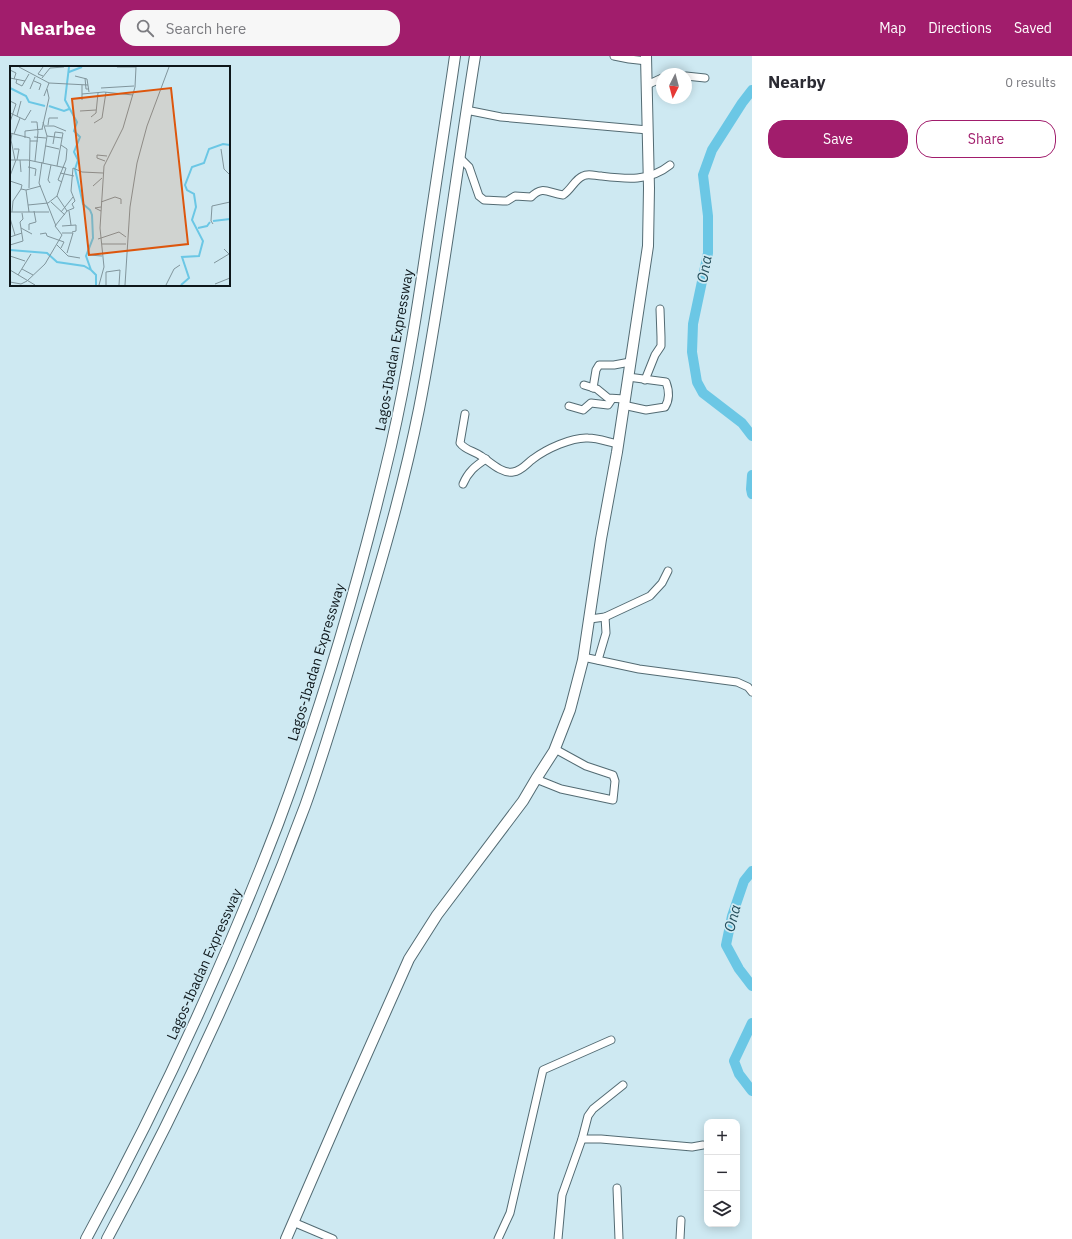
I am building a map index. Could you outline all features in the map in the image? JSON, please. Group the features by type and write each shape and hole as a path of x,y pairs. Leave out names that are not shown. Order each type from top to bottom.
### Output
{"highway":[{"name":"Lagos-Ibadan Expressway","path":"86,1239 168,1079 216,976 278,822 318,708 362,557 391,445 405,381 455,56"},
{"path":"107,1239 145,1168 198,1062 244,960 306,804 341,699 384,549 418,410 435,317 474,56"},
{"path":"286,1239 409,959 437,915 523,801 555,749 570,710 583,657 590,618 601,539 618,444 648,246 649,177 646,58"}],"street":[{"path":"614,56 646,58"},
{"path":"692,77 705,78"},
{"path":"647,85 656,81"},
{"path":"466,110 501,117 648,130"},
{"path":"459,158 469,167 479,196 484,200 507,201 515,196 531,197 537,191 542,190 563,195 568,192 582,176 587,174 630,179 649,177 662,172 670,165"},
{"path":"645,380 660,346 660,309"},
{"path":"593,388 596,370 599,365 614,365 630,362"},
{"path":"584,385 597,389 608,398 646,410 665,406 668,401 668,387 666,382 660,380 645,380 628,377"},
{"path":"569,406 584,410 591,403 608,405 612,399"},
{"path":"465,414 460,443 463,447 480,455 505,472 513,472 521,469 534,458 572,441 587,438 618,444"},
{"path":"463,484 472,469 486,459"},
{"path":"590,618 606,617 650,596 662,583 668,571"},
{"path":"598,660 606,633 606,617"},
{"path":"583,657 639,669 737,682 748,687 752,692"},
{"path":"536,779 561,789 613,800 615,781 613,775 586,766 555,749"},
{"path":"498,1239 510,1213 543,1070 611,1040"},
{"path":"558,1239 562,1195 582,1140 588,1116 593,1109 623,1085"},
{"path":"582,1140 601,1139 692,1147 703,1145"},
{"path":"618,1188 619,1239"},
{"path":"680,1239 681,1220"},
{"path":"293,1222 333,1239"}],"waterway":[{"name":"Ona","path":"752,90 712,150 703,175 708,216 708,253 693,324 692,352 697,382 703,393 742,423 752,436"},
{"name":"Ona","path":"752,475 752,494"},
{"name":"Ona","path":"752,871 744,881 732,916 726,945 739,969 752,986"},
{"name":"Ona","path":"752,1023 734,1061 739,1074 752,1091"}]}
